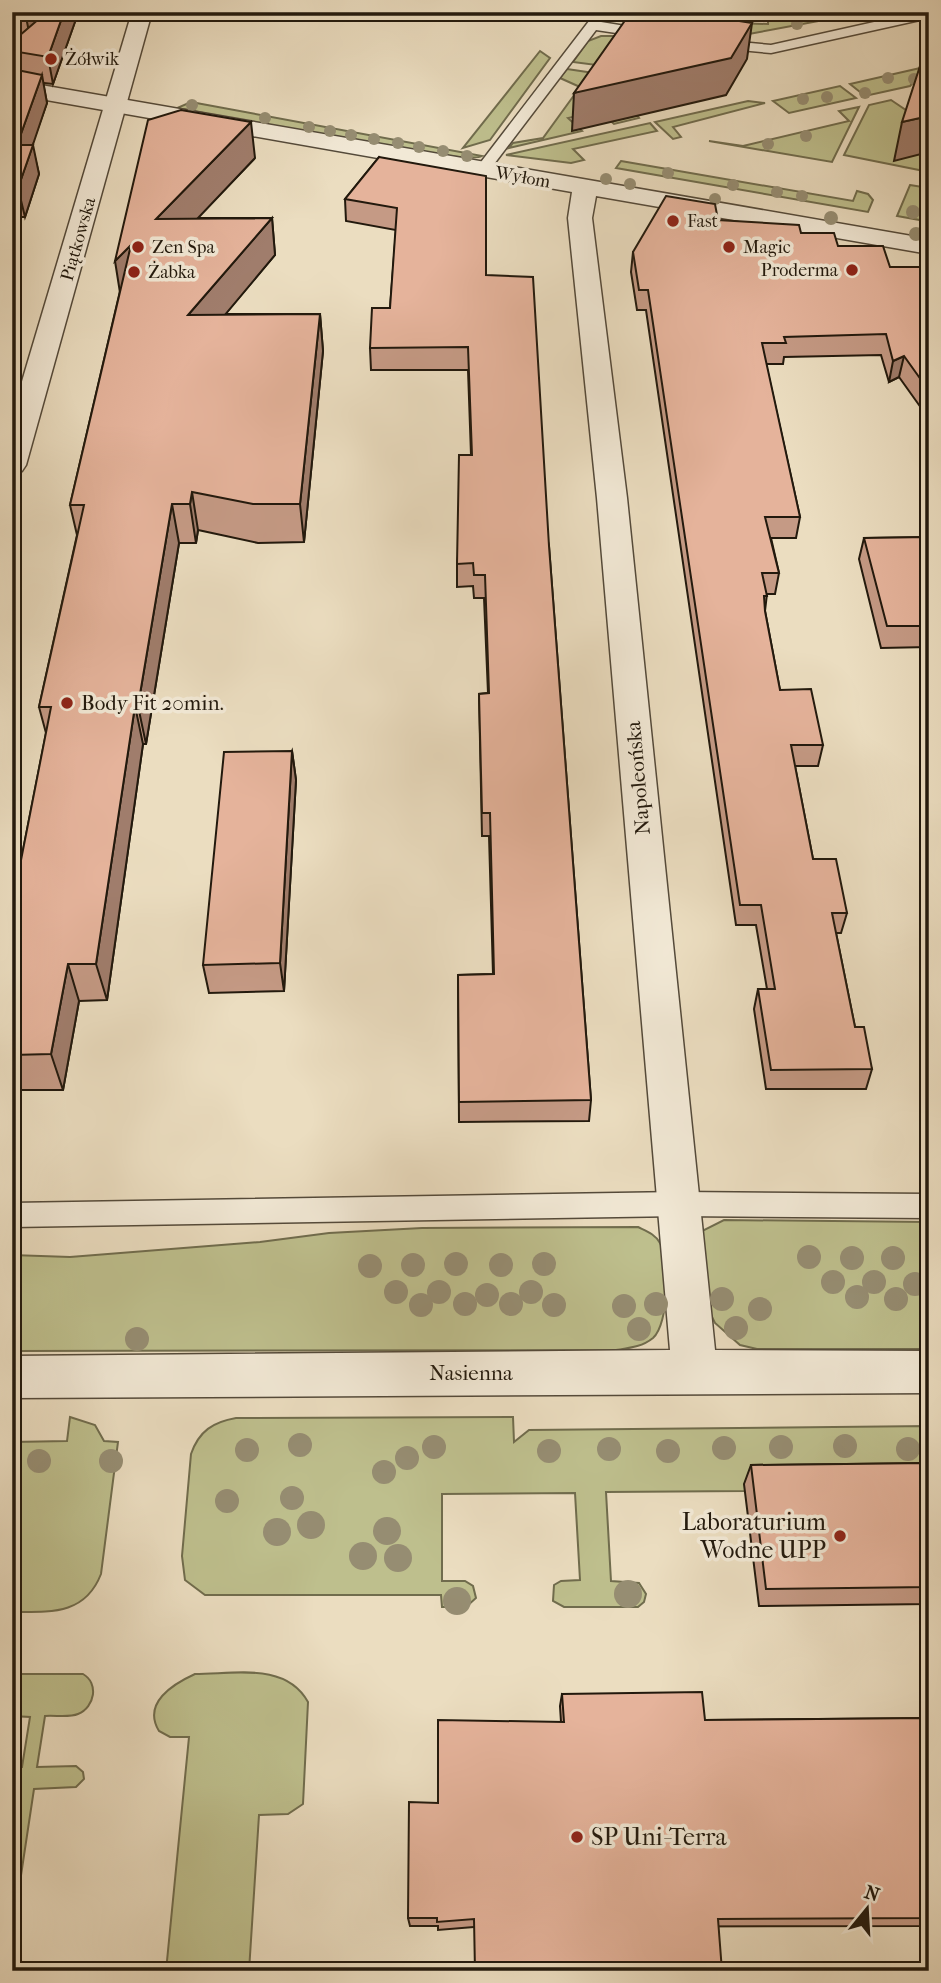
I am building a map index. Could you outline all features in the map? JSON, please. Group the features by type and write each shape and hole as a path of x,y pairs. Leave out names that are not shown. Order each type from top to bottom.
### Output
{"street":[{"name":"Piątkowska","path":"14,452 117,106 142,12"},
{"name":"Wyłom","path":"12,87 929,247"},
{"name":"Napoleońska","path":"585,188 580,218 612,498 694,1371"},
{"name":"Nasienna","path":"12,1377 694,1371 929,1372"}],"lane":[{"path":"482,169 602,12"},
{"path":"698,41 771,49 929,14"},
{"path":"592,25 663,36"},
{"path":"12,1216 679,1204 929,1206"}],"green space":[{"path":"768,12 867,12 749,34 702,19 729,13 733,23 768,24"},
{"path":"601,36 616,36 604,66 573,62 588,41"},
{"path":"540,51 550,58 490,140 463,148"},
{"path":"929,66 910,86 865,96 850,84"},
{"path":"567,69 607,75 639,118 614,124 599,111 568,118 582,131 509,148 513,143 543,138 580,87 560,78"},
{"path":"840,86 856,98 789,113 773,101"},
{"path":"891,100 925,123 898,150 929,155 929,172 844,155 869,105"},
{"path":"748,101 765,103 673,127 681,137 673,139 655,122"},
{"path":"191,102 482,156 433,154 388,147 177,108"},
{"path":"859,107 832,162 709,141 743,146 849,121 839,111"},
{"path":"650,123 657,131 573,149 584,160 571,163 506,155"},
{"path":"621,161 853,201 857,191 868,194 873,200 868,212 616,168"},
{"path":"910,185 929,188 929,197 920,220 897,216"},
{"path":"724,1220 929,1222 929,1349 757,1349 740,1345 715,1323 707,1307 702,1231"},
{"path":"638,1227 653,1235 660,1243 665,1263 666,1291 658,1331 649,1341 631,1348 12,1351 12,1255 70,1257 260,1242 329,1233 422,1228"},
{"path":"70,1417 95,1425 104,1441 118,1442 101,1574 86,1597 76,1604 53,1611 12,1612 12,1442 67,1441"},
{"path":"513,1417 514,1442 529,1430 929,1426 929,1481 745,1484 745,1491 606,1492 611,1581 639,1583 646,1594 644,1602 638,1607 564,1607 553,1601 554,1585 561,1581 580,1580 575,1493 442,1494 442,1581 465,1581 473,1586 476,1598 466,1607 442,1607 441,1595 205,1595 185,1580 182,1556 191,1454 198,1439 220,1422 236,1418"},
{"path":"243,1672 273,1676 298,1689 308,1702 303,1804 288,1814 259,1815 249,1971 166,1971 189,1737 170,1737 159,1731 154,1712 157,1703 169,1689 195,1674"},
{"path":"12,1674 83,1674 91,1683 93,1695 88,1706 78,1714 45,1716 37,1767 76,1766 83,1772 84,1779 76,1787 34,1789 12,1935 12,1831 19,1790 12,1789 12,1768 22,1767 30,1717 12,1716"}],"building":[{"path":"47,12 64,12 48,57 12,51 12,42"},
{"path":"631,12 682,12 752,23 731,58 574,93"},
{"path":"929,38 929,116 902,122"},
{"path":"12,69 42,75 17,145 33,145 18,188 12,188"},
{"path":"181,110 251,122 156,219 272,218 188,315 320,314 300,504 253,504 192,492 190,504 172,504 138,706 135,706 96,964 68,964 51,1054 12,1055 12,906 51,707 39,707 84,505 70,505 131,245 115,261 148,120"},
{"path":"379,157 486,176 486,275 533,277 549,546 591,1100 459,1102 458,975 494,974 490,813 482,813 479,694 489,693 485,575 474,575 473,563 457,564 459,455 472,455 468,347 370,348 372,308 390,308 397,208 345,199"},
{"path":"666,196 715,204 718,220 799,225 801,233 834,233 838,246 883,246 890,267 929,267 929,391 904,356 893,361 886,334 784,337 786,343 762,343 800,517 765,517 779,573 762,573 767,596 764,596 765,611 780,690 811,689 823,745 791,745 813,859 836,859 847,913 832,913 855,1027 864,1027 872,1069 771,1070 758,989 775,989 761,905 740,905 648,290 639,290 633,252"},
{"path":"929,537 929,626 887,626 864,538"},
{"path":"292,751 280,963 203,965 224,752"},
{"name":"Laboraturium Wodne UPP","path":"929,1463 929,1587 766,1589 751,1465"},
{"path":"702,1692 705,1720 929,1718 929,1918 718,1919 722,1971 475,1971 474,1919 437,1922 437,1918 408,1918 409,1802 438,1803 438,1720 564,1722 562,1694"}],"place":[{"name":"Żółwik","path":"51,59"},
{"name":"Fast","path":"673,221"},
{"name":"Zen Spa","path":"138,247"},
{"name":"Magic","path":"729,247"},
{"name":"Proderma","path":"852,270"},
{"name":"Żabka","path":"134,272"},
{"name":"Body Fit 20min.","path":"67,703"},
{"name":"Laboraturium Wodne UPP","path":"840,1536"},
{"name":"SP Uni-Terra","path":"577,1837"}]}
